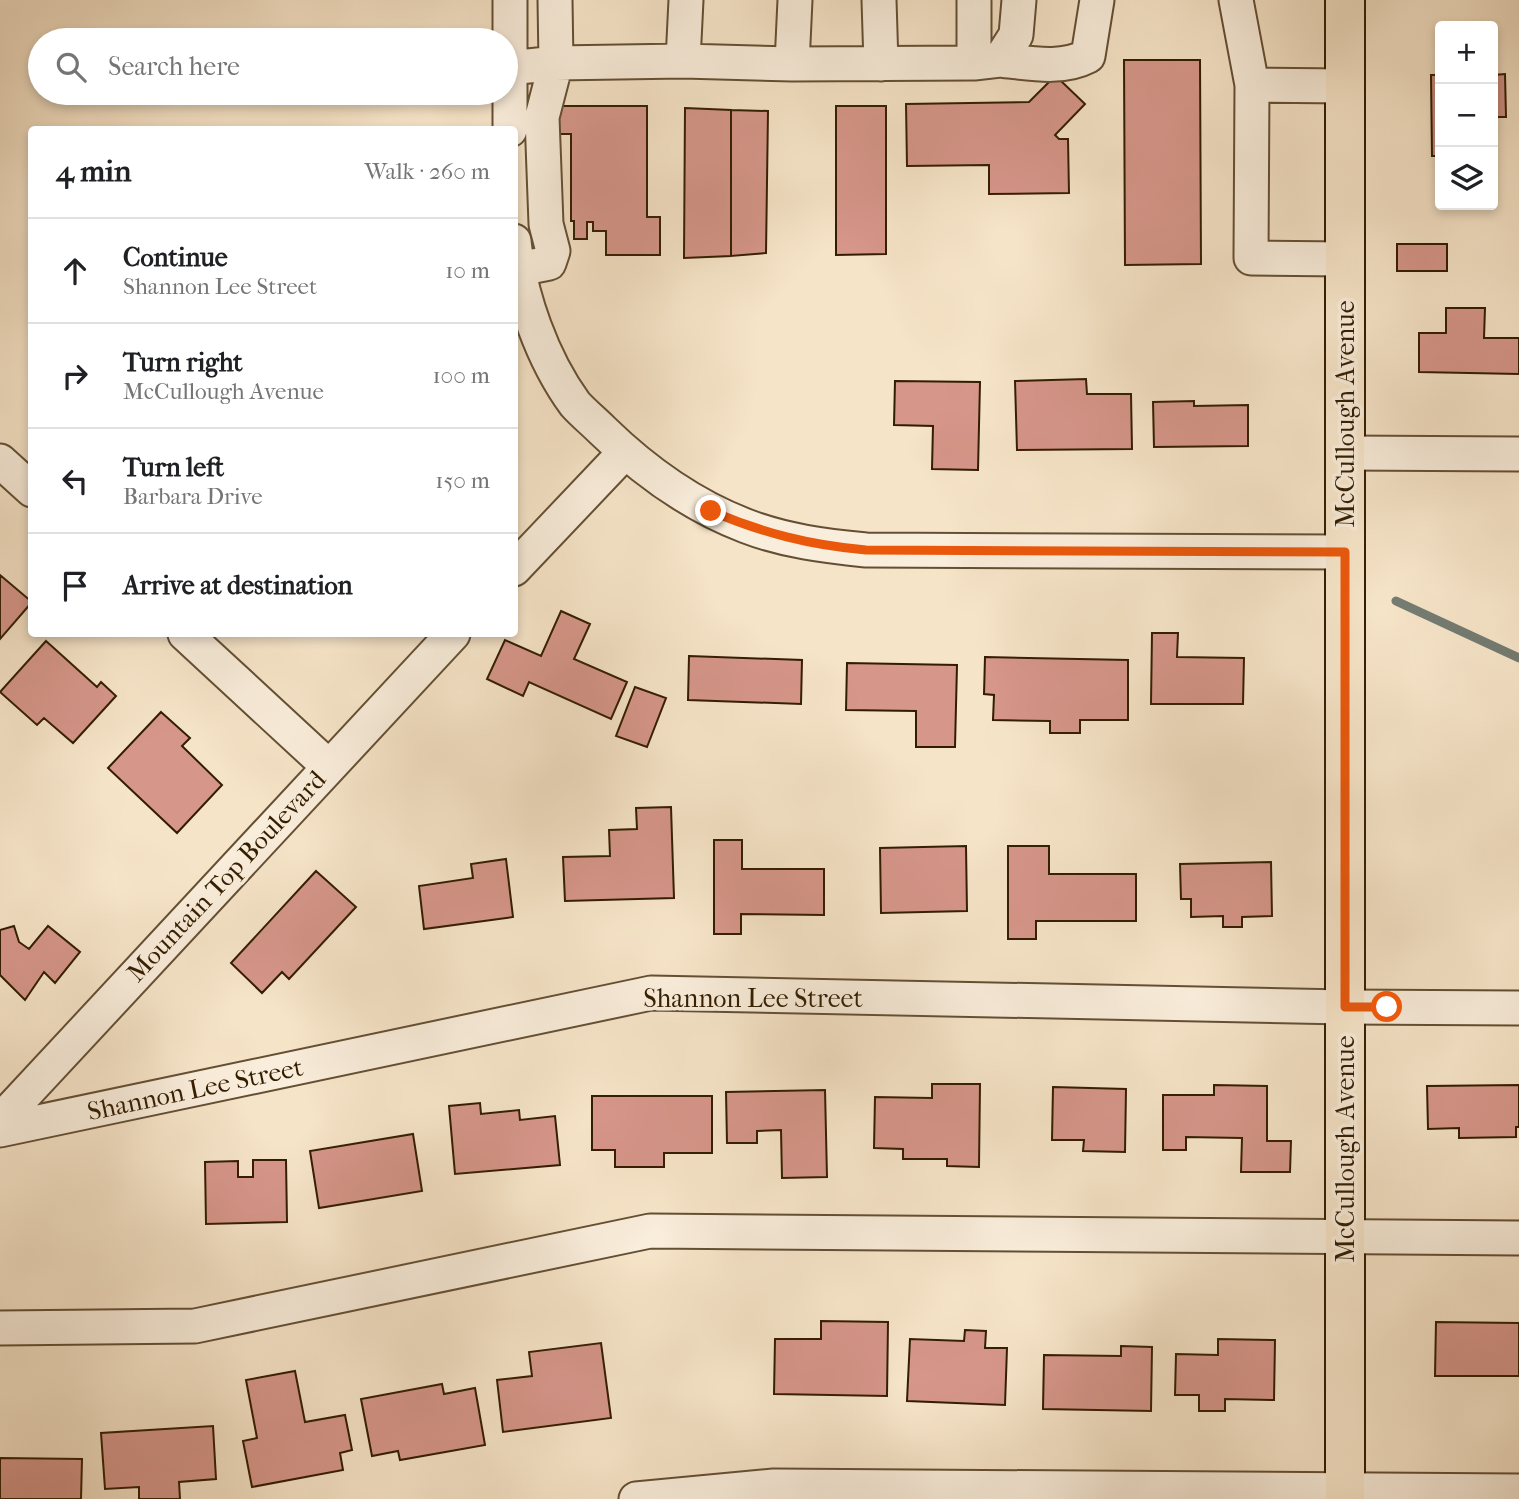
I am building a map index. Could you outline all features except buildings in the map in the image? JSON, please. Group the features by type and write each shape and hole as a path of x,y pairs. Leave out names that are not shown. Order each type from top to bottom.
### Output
{"main road":[{"name":"McCullough Avenue","path":"1345,0 1345,1494"}],"street":[{"path":"510,0 510,28"},
{"path":"518,255 550,263 553,251 546,224 542,117 556,63 555,0"},
{"path":"683,61 687,0"},
{"path":"792,64 795,0"},
{"path":"878,0 881,64"},
{"path":"974,0 987,61"},
{"path":"987,61 1016,35 1019,0"},
{"path":"518,67 556,63 683,61 792,64 987,61 1050,65 1076,62 1088,56 1097,0"},
{"path":"1236,0 1252,85 1251,258 1345,259"},
{"path":"1252,85 1345,86"},
{"path":"510,105 510,126"},
{"path":"518,259 538,334 576,405 625,453 676,492 711,511 761,531 826,546 879,550 1345,552"},
{"path":"518,565 625,453"},
{"path":"1345,453 1519,454"},
{"path":"0,461 28,486"},
{"path":"189,637 328,766"},
{"name":"Mountain Top Boulevard","path":"0,1121 450,637"},
{"name":"Shannon Lee Street","path":"0,1130 651,993 1519,1008"},
{"path":"0,1328 195,1326 650,1231 1519,1238"},
{"path":"636,1499 774,1486 1345,1494 1519,1491"}],"waterway":[{"path":"1396,601 1519,658"}],"route":[{"path":"711,511 748,527 786,538 866,550 1345,552 1345,1007 1387,1007"}]}
